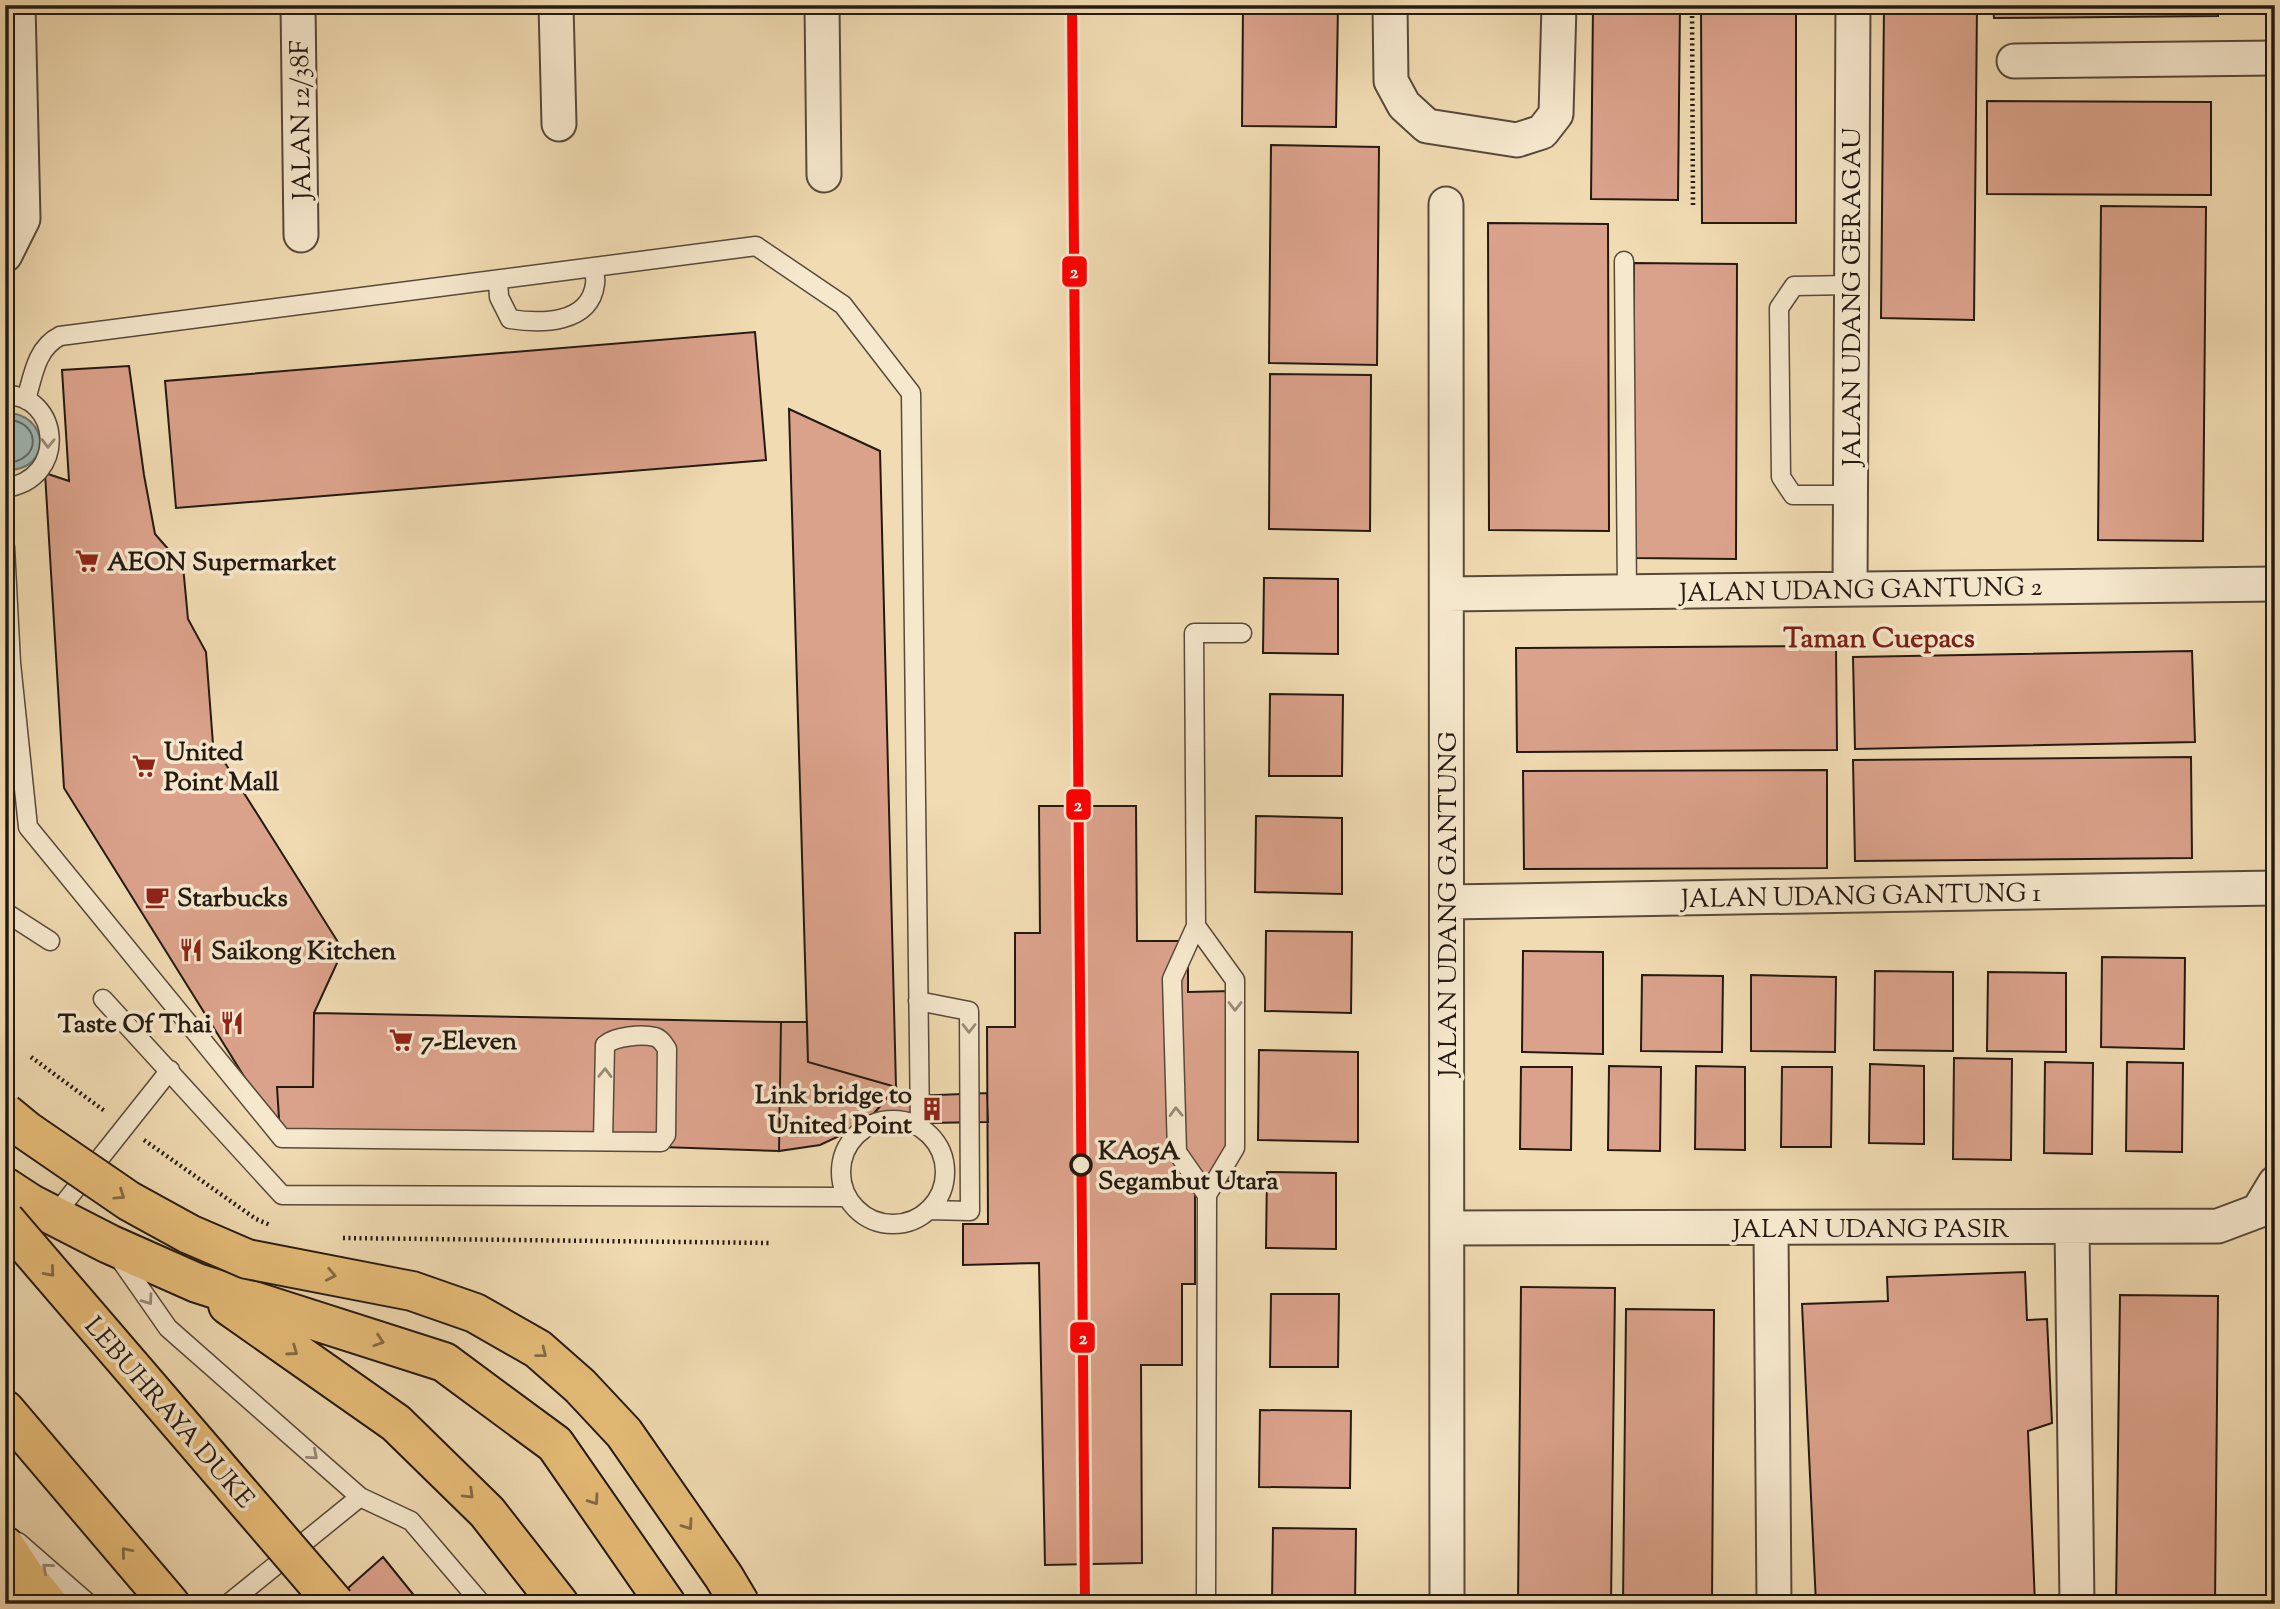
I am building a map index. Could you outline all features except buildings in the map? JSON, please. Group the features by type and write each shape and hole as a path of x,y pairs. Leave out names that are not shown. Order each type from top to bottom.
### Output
{"highway":[{"path":"5,1112 27,1131 129,1201 201,1239 247,1259 412,1290 475,1313 538,1349 580,1386 624,1433 740,1604"},
{"path":"5,1187 109,1244 197,1283 444,1362 555,1444 666,1604"},
{"name":"LEBUHRAYA DUKE","path":"5,1220 335,1604"},
{"path":"197,1283 396,1423 487,1512 559,1604"},
{"path":"5,1410 170,1604"},
{"path":"15,1560 48,1604"}],"street":[{"path":"5,255 23,219 18,5"},
{"name":"JALAN 12/38F","path":"298,5 301,235"},
{"path":"556,5 559,124"},
{"path":"822,5 824,175"},
{"path":"1390,5 1391,81 1404,105 1427,126 1517,140 1542,132 1556,114 1559,5"},
{"name":"JALAN UDANG GERAGAU","path":"1850,589 1853,5"},
{"path":"2014,61 2275,58"},
{"name":"JALAN UDANG GANTUNG","path":"1446,204 1447,1604"},
{"name":"JALAN UDANG GANTUNG 2","path":"1447,594 2275,584"},
{"name":"JALAN UDANG GANTUNG 1","path":"1447,902 2275,888"},
{"name":"JALAN UDANG PASIR","path":"1448,1228 2218,1226 2258,1211 2275,1183"},
{"path":"2072,1227 2077,1604"},
{"path":"1771,1229 1774,1604"}],"lane":[{"path":"26,400 41,352 50,341 60,336 756,246 843,305 911,393 920,1127"},
{"path":"1624,261 1628,592"},
{"path":"498,279 499,297 510,319 534,323 560,320 581,311 590,298 595,285 594,267"},
{"path":"1851,285 1794,286 1779,309 1781,477 1793,495 1851,495"},
{"path":"5,395 26,400 38,409 47,422 50,438 49,453 43,468 18,486 5,488"},
{"path":"5,547 8,667 28,827 282,1138 603,1142 661,1142 666,1135 667,1049 657,1037 618,1037 605,1045 603,1142"},
{"path":"1207,1195 1177,1152 1172,979 1195,926 1195,633 1242,633"},
{"path":"5,912 50,941"},
{"path":"1195,926 1235,980 1235,1148 1207,1195 1206,1604"},
{"path":"103,999 282,1195 847,1197"},
{"path":"918,1001 969,1011 971,1210 928,1210"},
{"path":"54,1216 170,1070"},
{"path":"887,1119 904,1120 920,1127 933,1138 942,1153 945,1170 943,1188 935,1203 923,1215 907,1223 889,1224 873,1220 858,1210 847,1197 841,1181 841,1164 846,1147 856,1134 870,1124 887,1119"},
{"path":"109,1244 168,1328 360,1497 411,1521 482,1604"},
{"path":"228,1604 360,1497"},
{"path":"5,1532 89,1604"}],"path":[{"path":"1692,5 1693,207"}],"water":[{"path":"12,413 25,418 34,426 40,446 29,464 19,469 5,469 5,414"}],"rail line":[{"name":"2","path":"1072,5 1085,1604"}],"place":[{"name":"AEON Supermarket","path":"87,561"},
{"name":"United Point Mall","path":"144,766"},
{"name":"Starbucks","path":"157,897"},
{"name":"Saikong Kitchen","path":"191,950"},
{"name":"Taste Of Thai","path":"232,1023"},
{"name":"7-Eleven","path":"401,1040"},
{"name":"Link bridge to United Point","path":"932,1109"},
{"name":"KA05A Segambut Utara","path":"1081,1165"}],"district":[{"name":"Taman Cuepacs","path":"1879,637"}]}
